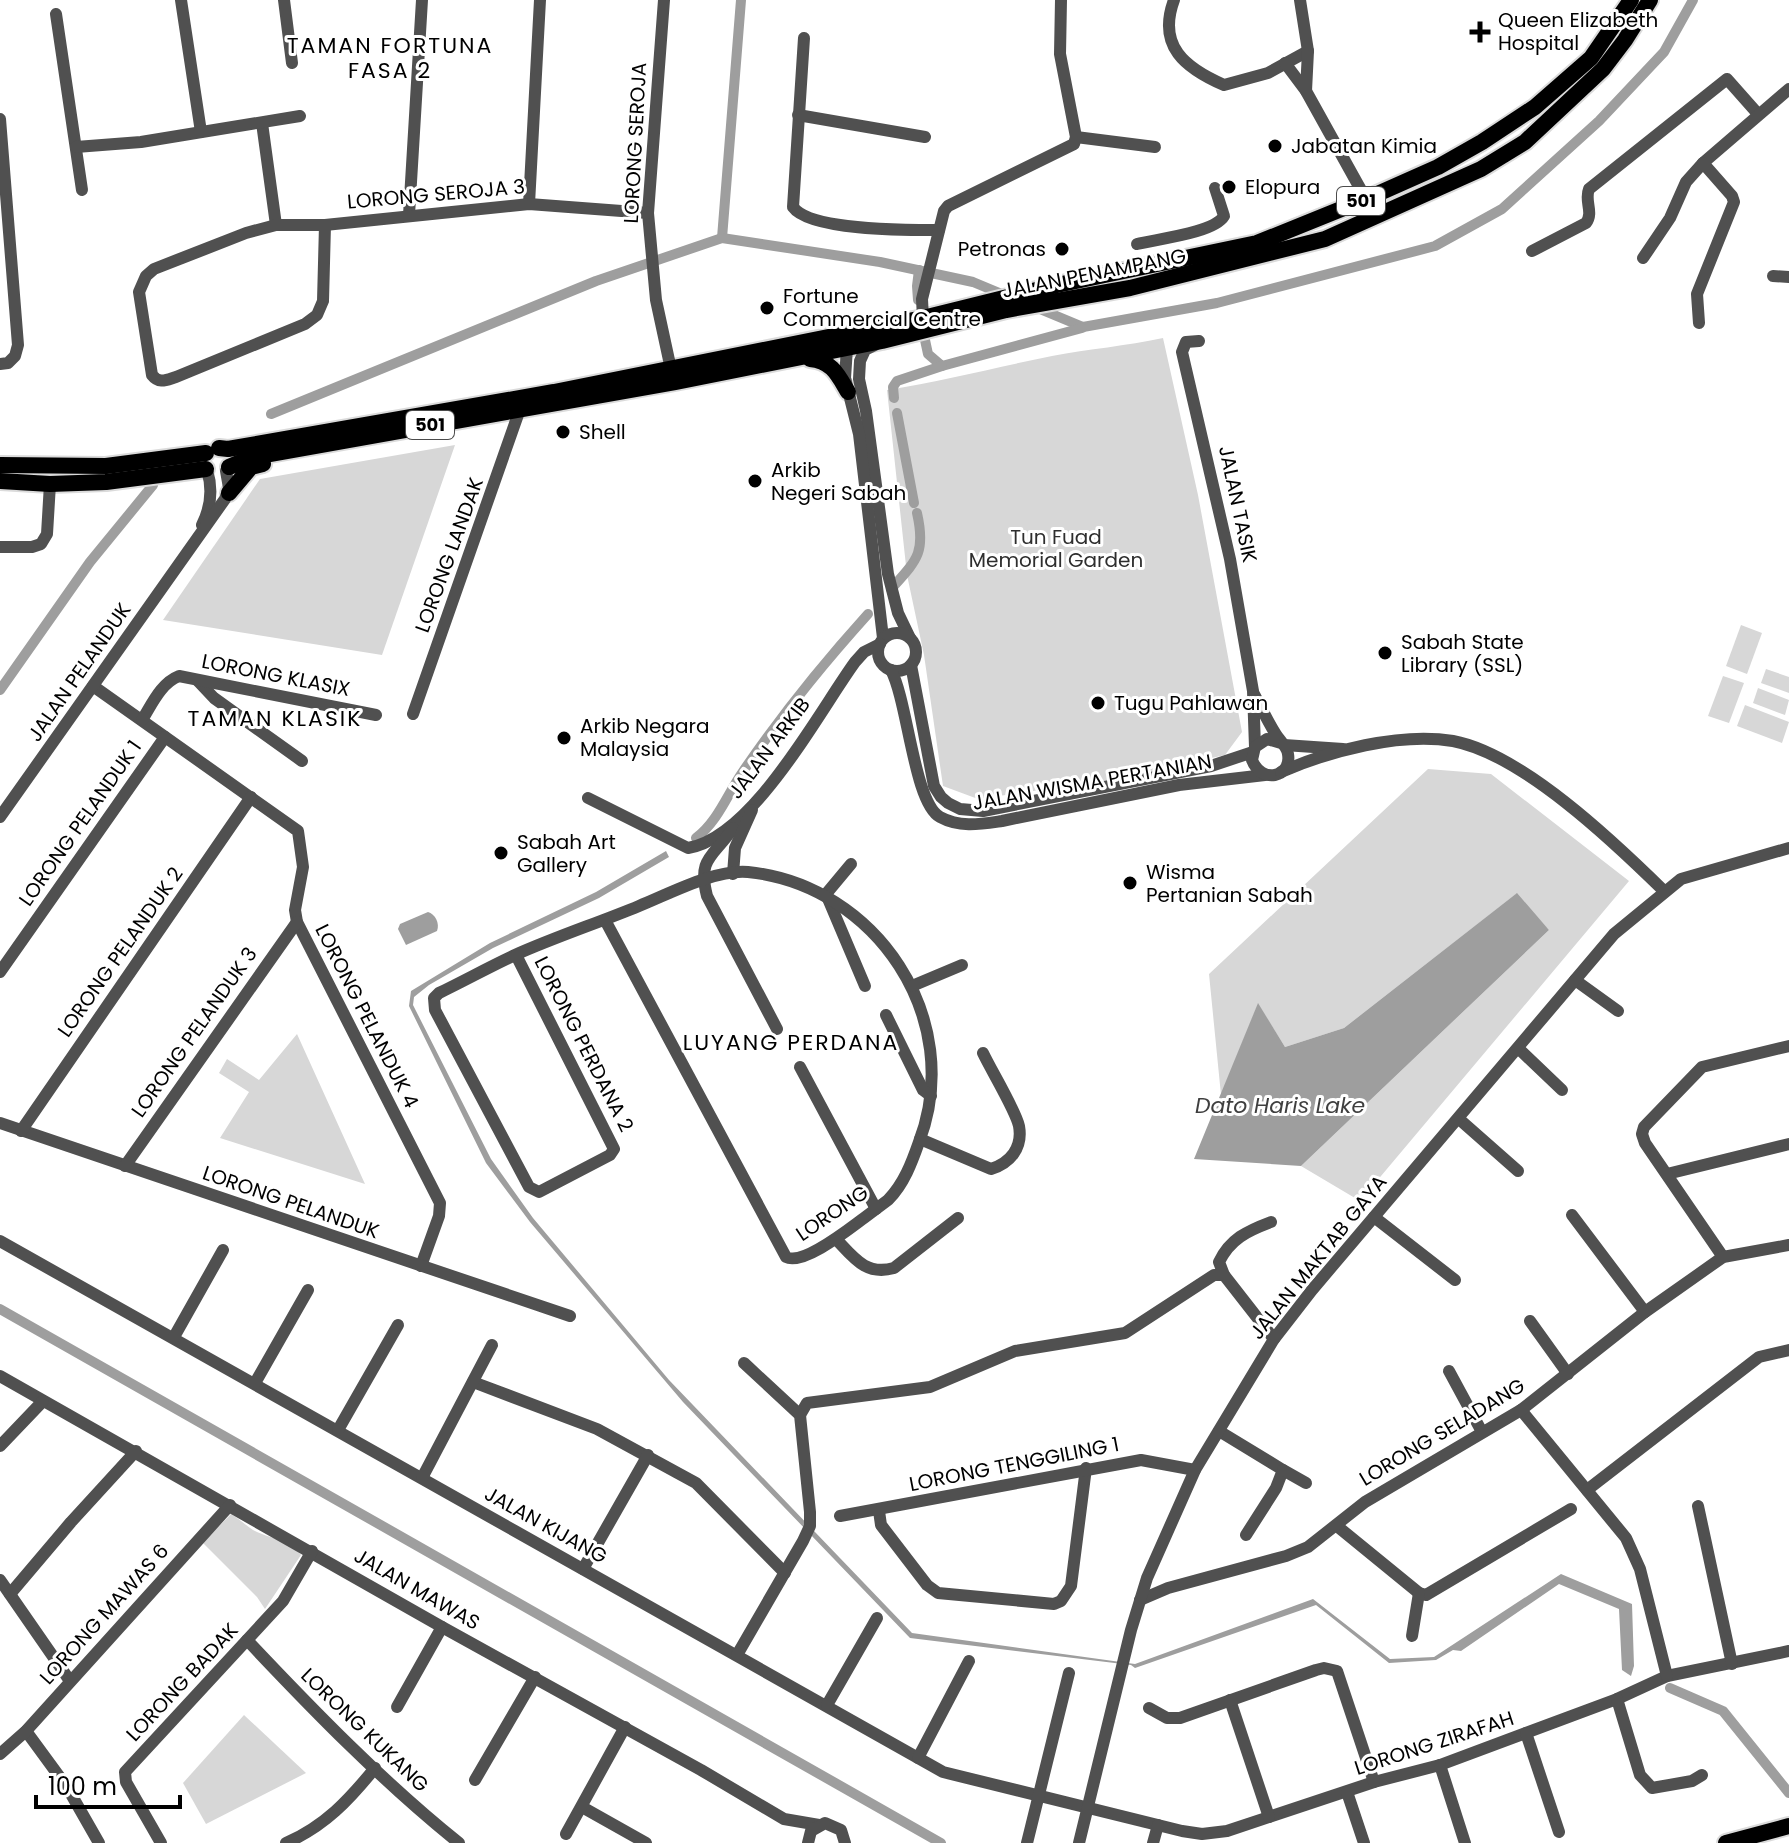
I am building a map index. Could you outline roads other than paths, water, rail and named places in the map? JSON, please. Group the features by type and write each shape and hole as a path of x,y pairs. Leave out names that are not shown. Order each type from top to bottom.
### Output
{"main road":[{"name":"JALAN PENAMPANG","path":"207,459 216,475 253,457 520,409 864,329 928,323 1158,282 1325,239 1481,169 1525,142 1597,64 1631,0"},
{"name":"JALAN PENAMPANG","path":"0,481 50,484 182,472 228,449 503,400 795,359 887,339 974,307 1032,291 1257,243 1438,167 1482,142 1597,64 1625,40 1650,0"},
{"path":"1366,199 1389,211"},
{"path":"847,348 864,329"},
{"path":"795,359 827,363 853,386"},
{"path":"503,400 520,409 554,392"},
{"path":"229,493 251,467 307,454 341,441"},
{"path":"207,459 230,457 227,469"},
{"name":"JALAN PENAMPANG","path":"0,465 106,466 207,459"},
{"path":"1726,1843 1789,1826"}],"street":[{"path":"181,0 201,132"},
{"path":"284,0 292,63"},
{"path":"409,215 422,0"},
{"path":"529,204 540,0"},
{"name":"LORONG SEROJA","path":"664,0 648,213 654,280 673,375"},
{"path":"928,323 922,299 944,211 948,206 1074,144 1076,137 1060,54 1061,0"},
{"path":"1174,0 1167,31 1174,50 1194,71 1224,85 1268,73 1308,51"},
{"path":"1300,0 1308,51 1306,91"},
{"path":"56,14 82,190"},
{"path":"804,38 793,207 797,213 824,222 881,230 939,230"},
{"path":"1285,63 1306,91 1366,199"},
{"path":"1532,251 1586,223 1590,215 1586,198 1589,189 1727,79 1758,114"},
{"path":"1643,258 1670,218 1686,182 1703,163 1789,89"},
{"path":"798,115 925,137"},
{"path":"76,147 141,142 300,116"},
{"path":"0,119 18,345 15,356 4,364"},
{"path":"262,123 276,225"},
{"path":"1076,137 1155,147"},
{"path":"1699,323 1697,294 1734,202 1703,163"},
{"path":"1137,244 1205,228 1224,218 1215,188"},
{"name":"LORONG SEROJA 3","path":"325,225 323,301 317,315 305,324 176,377 161,381 155,379 139,292 146,276 154,269 246,233 276,225 325,225 529,204 648,213"},
{"path":"1205,228 1212,253"},
{"path":"1773,276 1789,277"},
{"path":"887,339 865,350 853,386 882,641 878,654 887,667"},
{"name":"JALAN TASIK","path":"1199,341 1186,342 1182,352 1227,547 1253,691 1254,750"},
{"path":"847,348 844,368 866,411 894,602 916,648 911,665 901,670 867,661 847,677"},
{"name":"LORONG LANDAK","path":"413,714 520,409"},
{"name":"JALAN PELANDUK","path":"190,550 209,506 211,483 207,459"},
{"path":"227,469 229,493"},
{"path":"0,547 37,547 43,541 47,534 50,484"},
{"name":"JALAN PELANDUK","path":"0,817 229,493"},
{"path":"882,641 900,632 910,638"},
{"name":"JALAN ARKIB","path":"588,798 688,848 714,838 753,807 864,652 882,641"},
{"name":"JALAN WISMA PERTANIAN","path":"911,665 934,786 941,797 960,809 983,811 1211,766 1254,750"},
{"name":"JALAN WISMA PERTANIAN","path":"887,667 903,702 924,797 934,813 952,822 974,824 1002,821 1179,785 1265,775"},
{"name":"LORONG KLASIX","path":"142,720 171,679 179,676 376,715"},
{"path":"197,680 214,698 302,761"},
{"name":"LORONG PELANDUK 4","path":"93,686 298,831 303,867 295,910 297,922 440,1203 441,1210 421,1266"},
{"name":"JALAN TASIK","path":"1253,691 1282,744"},
{"name":"LORONG PELANDUK 1","path":"0,972 165,737"},
{"path":"1346,749 1282,744 1267,739 1254,750 1255,768 1265,775 1281,772 1346,749 1392,742 1452,741 1480,749 1521,771 1579,814 1620,847 1664,891"},
{"path":"1281,772 1288,758 1282,744"},
{"name":"LORONG PELANDUK 2","path":"21,1131 251,797"},
{"path":"516,955 703,880 739,873 735,848 753,807"},
{"path":"736,823 704,864 703,880 707,896 777,1029"},
{"name":"JALAN MAKTAB GAYA","path":"1079,1843 1147,1578 1195,1470 1274,1339 1614,934 1664,891 1694,874 1789,848"},
{"path":"851,864 826,894 865,986"},
{"name":"LORONG","path":"605,920 783,1252 791,1260 798,1259 836,1239 876,1209 889,1198 907,1173 928,1118 930,1048 926,1025 912,986 892,954 873,933 826,894 792,882 739,873"},
{"name":"LORONG PELANDUK 3","path":"125,1166 297,922"},
{"name":"LORONG PERDANA 2","path":"516,955 613,1152 539,1192 529,1187 435,1010 434,998 439,993 516,955"},
{"path":"912,986 962,965"},
{"path":"1575,980 1618,1011"},
{"path":"886,1015 923,1090 931,1096"},
{"path":"1723,1257 1645,1143 1642,1134 1644,1127 1702,1067 1789,1046"},
{"path":"1519,1049 1562,1090"},
{"path":"920,1139 991,1169 1007,1163 1017,1148 1019,1127 983,1053"},
{"path":"800,1067 876,1209"},
{"path":"1459,1119 1518,1171"},
{"name":"LORONG PELANDUK","path":"0,1123 570,1316"},
{"path":"1667,1174 1789,1144"},
{"path":"1572,1215 1645,1312"},
{"path":"1374,1217 1455,1280"},
{"path":"836,1239 861,1265 875,1271 885,1271 894,1268 958,1218"},
{"path":"1271,1222 1229,1243 1219,1262 1224,1275 1274,1339"},
{"name":"JALAN KIJANG","path":"0,1241 943,1772 1087,1807"},
{"name":"LORONG SELADANG","path":"1140,1600 1168,1588 1286,1556 1308,1547 1365,1502 1521,1410 1645,1312 1723,1257 1789,1245"},
{"path":"174,1337 223,1250"},
{"path":"737,1655 810,1526 810,1496 800,1415 807,1403 930,1387 1015,1351 1125,1333 1205,1279 1224,1275"},
{"path":"255,1383 308,1290"},
{"path":"1530,1321 1568,1374"},
{"path":"338,1430 398,1325"},
{"path":"422,1478 492,1345"},
{"path":"1587,1490 1759,1357 1789,1350"},
{"path":"744,1363 800,1415"},
{"path":"1449,1371 1482,1432"},
{"name":"JALAN MAWAS","path":"0,1376 784,1819 819,1825"},
{"path":"473,1382 597,1429 696,1483 785,1573"},
{"path":"0,1446 43,1401"},
{"path":"1521,1410 1626,1538 1640,1569 1667,1676"},
{"path":"1219,1431 1306,1483"},
{"path":"10,1594 136,1451"},
{"path":"583,1569 648,1455"},
{"name":"LORONG TENGGILING 1","path":"840,1516 1141,1460 1195,1470"},
{"path":"879,1511 881,1525 927,1585 938,1593 1054,1604 1061,1601 1071,1586 1086,1468"},
{"path":"1246,1535 1276,1488 1283,1470"},
{"name":"LORONG MAWAS 6","path":"3,1752 26,1731 230,1505"},
{"path":"1698,1506 1732,1664"},
{"path":"1337,1526 1419,1593 1426,1595 1571,1509"},
{"name":"LORONG BADAK","path":"161,1843 126,1782 125,1772 283,1601 312,1551"},
{"path":"1147,1578 1168,1588"},
{"path":"0,1580 70,1681"},
{"path":"1412,1636 1419,1593"},
{"path":"827,1705 877,1618"},
{"path":"397,1707 442,1627"},
{"name":"LORONG KUKANG","path":"247,1640 311,1708 420,1812 459,1843"},
{"name":"LORONG ZIRAFAH","path":"1087,1807 1202,1834 1227,1831 1374,1782 1440,1765 1617,1699 1667,1676 1789,1651"},
{"path":"918,1758 969,1661"},
{"path":"1149,1708 1167,1718 1180,1718 1316,1670 1337,1671 1374,1782"},
{"path":"1027,1843 1069,1673"},
{"path":"475,1780 535,1677"},
{"path":"1617,1699 1640,1775 1652,1788 1692,1781 1702,1775"},
{"path":"1230,1700 1269,1817"},
{"path":"566,1834 625,1727"},
{"path":"26,1731 67,1787 99,1843"},
{"path":"1526,1733 1559,1832"},
{"path":"1440,1765 1465,1843"},
{"path":"286,1843 323,1824 375,1768"},
{"path":"1347,1792 1364,1843"},
{"path":"582,1807 646,1843"},
{"path":"784,1819 807,1843 811,1831 819,1825 831,1823 844,1835 845,1843"},
{"path":"1153,1843 1158,1825"}],"water":[{"path":"666,851 669,857 599,898 493,948 429,985 414,997 413,1005 491,1159 533,1218 669,1380 912,1633 1135,1664 1313,1599 1390,1659 1434,1657 1561,1574 1632,1604 1634,1666 1631,1676 1622,1670 1619,1609 1559,1584 1461,1651 1453,1650 1436,1660 1389,1663 1316,1605 1135,1668 1131,1665 910,1638 683,1402 530,1222 486,1163 409,1006 411,991 490,943 596,892"},
{"name":"Dato Haris Lake","path":"1517,893 1549,930 1301,1166 1194,1159 1258,1003 1285,1047 1344,1028"},
{"path":"428,912 436,919 437,931 406,945 398,929 400,924"}],"waterway":[{"path":"722,238 741,0"},
{"path":"1035,307 1083,327 1217,303 1435,246 1502,209 1599,121 1664,52 1693,0"},
{"path":"271,414 596,281 722,238 880,262 973,282 1009,297"},
{"path":"918,300 919,270"},
{"path":"922,326 928,354 942,366 1082,328"},
{"path":"894,398 893,387 897,381 942,366"},
{"path":"897,413 914,503"},
{"path":"0,690 90,562 153,485"},
{"path":"891,589 913,563 920,547 917,513"},
{"path":"696,838 716,816 742,773 786,712 868,614"},
{"path":"0,1309 941,1843"},
{"path":"1670,1688 1723,1711 1789,1793"}],"place":[{"name":"Queen Elizabeth Hospital","path":"1480,32"},
{"name":"Jabatan Kimia","path":"1275,146"},
{"name":"Elopura","path":"1229,187"},
{"name":"Petronas","path":"1062,249"},
{"name":"Fortune Commercial Centre","path":"767,308"},
{"name":"Shell","path":"563,432"},
{"name":"Arkib Negeri Sabah","path":"755,481"},
{"name":"Sabah State Library (SSL)","path":"1385,653"},
{"name":"Tugu Pahlawan","path":"1098,703"},
{"name":"Arkib Negara Malaysia","path":"564,738"},
{"name":"Sabah Art Gallery","path":"501,853"},
{"name":"Wisma Pertanian Sabah","path":"1130,883"}],"district":[{"name":"TAMAN FORTUNA FASA 2","path":"390,58"},
{"name":"TAMAN KLASIK","path":"275,718"},
{"name":"LUYANG PERDANA","path":"791,1042"}],"park label":[{"name":"Tun Fuad Memorial Garden","path":"1056,548"}]}
